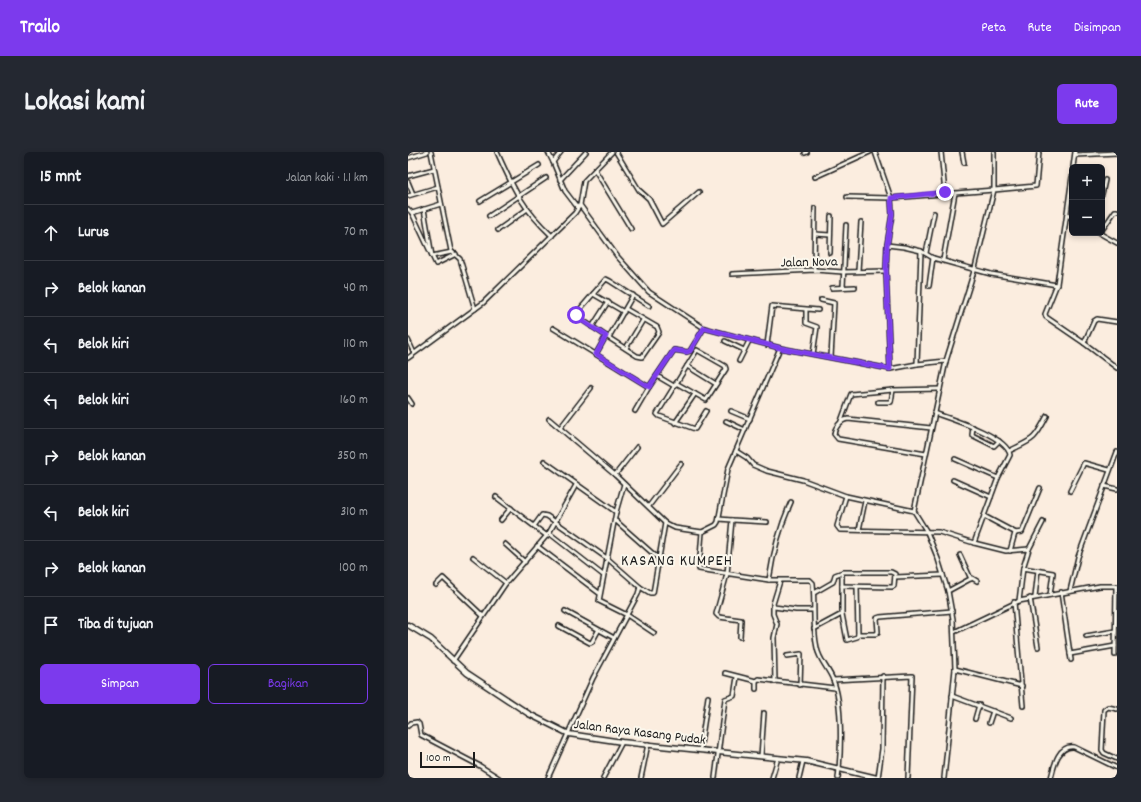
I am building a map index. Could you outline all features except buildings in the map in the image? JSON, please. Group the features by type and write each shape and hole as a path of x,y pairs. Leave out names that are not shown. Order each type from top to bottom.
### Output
{"street":[{"path":"408,158 427,152"},
{"path":"431,152 452,252"},
{"path":"497,152 510,183 526,210 552,236"},
{"path":"548,152 565,191 579,206 617,256 644,287 704,328 780,348 890,369 946,361"},
{"path":"553,162 562,152"},
{"path":"560,180 586,152"},
{"path":"408,358 475,309 552,236 579,206 584,181 612,152"},
{"path":"616,152 639,190 648,199 662,224 665,223 699,192"},
{"path":"816,177 870,152"},
{"path":"875,152 891,198 892,214 887,245 886,271 890,369"},
{"path":"941,152 945,192"},
{"path":"962,152 964,163"},
{"path":"944,778 955,669 952,611 943,575 927,532 914,511 946,361 975,268 994,190 994,152"},
{"path":"847,197 891,198 945,192 955,193 1036,186 1039,152"},
{"path":"1073,164 1075,154 1117,153"},
{"path":"480,201 539,165"},
{"path":"408,176 434,169"},
{"path":"595,170 631,229"},
{"path":"489,216 546,178"},
{"path":"408,182 413,194"},
{"path":"408,196 438,187"},
{"path":"944,260 955,193"},
{"path":"1069,200 1057,285 1045,311 1046,318 1084,343 1117,368"},
{"path":"412,213 441,204"},
{"path":"815,208 815,270"},
{"path":"408,209 412,213 434,262 438,265 456,254"},
{"path":"424,209 432,256"},
{"path":"498,230 526,210"},
{"path":"1105,226 1115,211 1117,211"},
{"path":"926,253 934,213"},
{"path":"830,253 831,216"},
{"path":"858,271 860,222"},
{"path":"843,287 846,225"},
{"path":"814,234 830,234"},
{"path":"1105,236 1117,243"},
{"path":"887,245 921,251 932,258 975,268 991,274 1057,285"},
{"path":"917,364 921,251"},
{"path":"432,256 452,252 456,254 460,259 475,309"},
{"path":"929,286 932,258"},
{"name":"Jalan Nova","path":"732,274 815,270 843,272 886,271"},
{"path":"593,294 657,327 659,332 642,357 592,327 576,315 593,294 603,282 608,279 649,306"},
{"path":"832,288 855,287"},
{"path":"596,354 633,295"},
{"path":"821,300 832,301 834,304 831,357"},
{"path":"592,327 608,302"},
{"path":"767,345 772,306 818,310"},
{"path":"806,310 806,323 817,327 813,354"},
{"path":"1084,343 1094,321 1097,319 1117,322"},
{"path":"626,348 643,320"},
{"path":"553,328 649,387"},
{"path":"635,411 674,350 690,351 704,328"},
{"path":"408,340 414,353"},
{"path":"725,341 744,350"},
{"path":"739,361 749,341"},
{"path":"549,419 615,475 665,523 675,528 702,532 716,525 719,519 726,476 780,348"},
{"path":"676,383 706,400 726,367 698,350 687,366 674,386 657,414 675,423 695,429 706,411"},
{"path":"687,366 716,384"},
{"path":"657,376 674,386"},
{"path":"560,428 591,388"},
{"path":"926,454 838,439 834,434 834,430 841,421 851,394 893,390 940,389"},
{"path":"878,402 891,402 893,390"},
{"path":"675,423 695,394"},
{"path":"408,398 412,404"},
{"path":"731,411 750,419"},
{"path":"934,413 973,427 999,441 1009,451 1010,455 998,478 974,543"},
{"path":"1009,451 1037,436 1047,416"},
{"path":"841,421 848,419 931,428"},
{"path":"726,421 745,430"},
{"path":"973,427 972,434 994,446 999,441"},
{"path":"615,475 638,447"},
{"path":"736,451 742,454 755,466 803,480 846,496 914,511"},
{"path":"1070,591 1078,557 1109,470 1117,452"},
{"path":"955,459 998,478"},
{"path":"544,461 616,512"},
{"path":"1070,491 1084,463 1109,470"},
{"path":"649,506 681,464"},
{"path":"1111,465 1117,467"},
{"path":"953,480 991,497"},
{"path":"453,661 506,583 548,534 576,484"},
{"path":"624,484 616,512 616,521 598,599 601,603 627,615 654,632"},
{"path":"1104,486 1117,489"},
{"path":"984,516 1016,533 1022,532 1040,488"},
{"path":"846,496 837,528 840,530 943,533 1006,552 1029,548"},
{"path":"496,497 603,576"},
{"path":"859,530 865,501"},
{"path":"769,580 776,544 791,502"},
{"path":"501,520 511,508"},
{"path":"534,526 544,514 608,559 650,594 653,593 665,523"},
{"path":"719,519 767,522"},
{"path":"732,520 727,574 716,614 719,617 741,620 740,636"},
{"path":"616,521 659,560"},
{"path":"1019,601 1023,568 1029,548 1043,522"},
{"path":"702,532 699,569 769,580 810,580 813,583 814,629 817,649 833,680 840,719 840,768 838,778"},
{"path":"1010,551 1016,533"},
{"path":"505,544 525,562"},
{"path":"537,546 599,593"},
{"path":"960,555 971,579"},
{"path":"473,557 506,583"},
{"path":"1023,568 1053,574 1050,595"},
{"path":"1038,570 1033,598 1038,647"},
{"path":"814,593 833,582 835,575 842,574 843,572 891,572 894,573 895,577 894,586 892,587 842,586"},
{"path":"842,574 842,614 846,639 858,637 857,586"},
{"path":"895,577 943,575"},
{"path":"436,585 443,578 483,616"},
{"path":"948,591 971,579 977,581"},
{"path":"775,682 774,638 777,624 772,614 780,581"},
{"path":"954,632 1014,602 1061,592 1100,586 1117,586 1115,655"},
{"path":"548,778 569,734 579,707 638,594 640,587"},
{"path":"1061,592 1071,660"},
{"path":"1014,602 1023,706"},
{"path":"773,606 796,610 813,610"},
{"path":"565,611 598,631 614,638"},
{"path":"858,634 876,634 878,632 877,618 880,617 952,611"},
{"path":"814,629 842,614"},
{"name":"Jalan Raya Kasang Pudak","path":"408,625 431,638 453,661 467,672 529,714 569,734 622,742 803,761 840,768 878,778"},
{"path":"559,626 590,643 598,631"},
{"path":"1086,636 1115,631"},
{"path":"1070,654 1115,646"},
{"path":"787,656 801,654 800,684"},
{"path":"955,669 1022,686"},
{"path":"725,674 756,681 758,678 775,682 835,688"},
{"path":"833,680 883,676 913,676 908,778"},
{"path":"878,778 882,749 883,676"},
{"path":"715,778 725,699 734,696 737,677"},
{"path":"756,681 756,689"},
{"path":"952,696 1011,718"},
{"path":"700,750 708,697"},
{"path":"975,719 979,705"},
{"path":"1117,709 1108,707 1104,710 1102,750 1104,753 1117,759"},
{"path":"989,723 993,711"},
{"path":"761,756 764,713"},
{"path":"408,726 411,723 417,722 419,724 421,735 480,766 498,778"},
{"path":"603,778 622,742"},
{"path":"641,778 648,744"},
{"path":"1051,778 1055,762 1063,750 1069,746 1117,768"},
{"path":"772,778 778,758"},
{"path":"799,778 803,761"}],"district":[{"name":"KASANG KUMPEH","path":"677,559"}],"route":[{"path":"576,315 576,317 606,336 596,354 649,387 674,350 684,352 690,351 704,328 780,348 890,369 886,271 887,245 890,238 892,214 891,198 945,192"}]}
